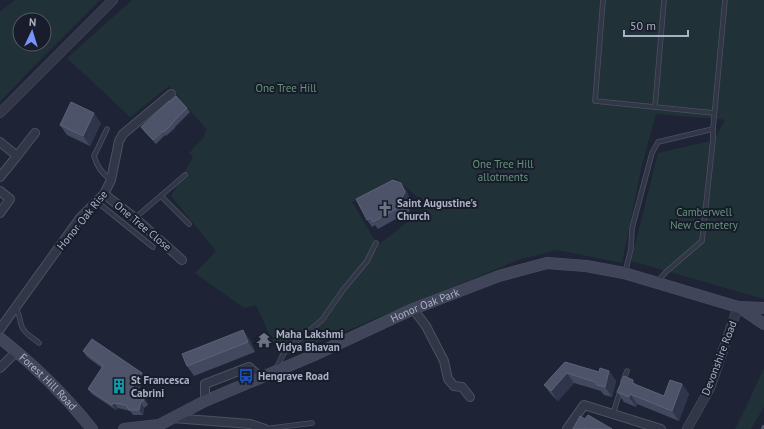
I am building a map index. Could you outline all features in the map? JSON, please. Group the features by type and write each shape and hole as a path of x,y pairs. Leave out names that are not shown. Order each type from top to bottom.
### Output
{"main road":[{"name":"Honor Oak Park","path":"124,429 159,426 205,401 312,356 413,309 499,276 547,263 586,266 624,273 738,307 764,308"},
{"name":"Honor Oak Park","path":"738,307 764,324"},
{"name":"Forest Hill Road","path":"0,338 17,351 54,386 92,429"}],"street":[{"path":"0,113 113,0"},
{"name":"Honor Oak Rise","path":"0,329 80,218 104,194 111,180 119,140 123,134 171,94"},
{"path":"0,177 35,133"},
{"path":"0,142 16,156"},
{"path":"0,191 10,199 0,213"},
{"name":"One Tree Close","path":"104,194 135,218 182,260"},
{"name":"Devonshire Road","path":"687,429 710,388 738,307"},
{"path":"413,309 426,326 444,361 448,379 454,386 462,387 470,397"},
{"path":"0,368 17,351"},
{"path":"205,401 205,384 249,367 261,378"},
{"path":"567,429 584,405 661,429"},
{"path":"173,418 250,424 264,429"}],"lane":[{"path":"603,0 595,102 714,113"},
{"path":"655,107 664,0"},
{"path":"657,283 667,271 702,241 713,140 714,113 725,0"},
{"path":"107,129 94,156 99,169 111,180"},
{"path":"624,273 631,249 632,228 652,153 658,142 713,129"},
{"path":"135,218 185,175"},
{"path":"161,196 188,224"},
{"path":"96,202 153,247"},
{"path":"274,372 285,351 322,320 343,290 367,261 376,243"},
{"path":"15,309 18,312 22,328 28,335 39,343"},
{"path":"613,414 627,371"},
{"path":"264,429 312,423"}],"green space":[{"path":"15,0 100,0 52,48 52,12 12,12 12,52 48,52 0,102 0,11"},
{"path":"132,0 764,0 764,299 631,261 658,153 714,140 725,120 656,114 641,169 622,263 557,250 521,259 280,358 256,305 244,308 195,273 216,251 171,196 193,157 189,153 203,138 207,130 169,86 130,117 67,58","holes":["395,178 428,206 378,245 352,202"]},
{"path":"764,368 764,407 751,429 735,429 747,405"}],"building":[{"path":"176,96 187,108 164,132 163,131 153,140 141,127"},
{"path":"71,102 94,113 83,136 60,125"},
{"name":"Saint Augustine's Church","path":"393,180 401,183 405,192 402,198 405,204 373,222 370,218 367,220 356,199"},
{"path":"243,330 248,342 187,366 182,354"},
{"name":"St Francesca Cabrini","path":"92,339 142,373 128,394 142,395 144,400 141,402 139,410 129,410 126,405 114,403 112,405 88,389 103,366 83,351"},
{"path":"565,362 599,372 600,368 609,371 605,387 597,385 595,382 567,373 551,391 544,385"},
{"path":"624,376 633,380 632,383 664,396 670,380 682,384 672,411 630,394 629,397 617,392"},
{"path":"588,415 612,429 573,429 580,416 585,419"}],"railway":[{"path":"762,429 764,425"}],"place":[{"name":"Saint Augustine's Church","path":"385,209"},
{"name":"Maha Lakshmi Vidya Bhavan","path":"264,340"},
{"name":"Hengrave Road","path":"246,376"},
{"name":"St Francesca Cabrini","path":"119,386"}],"park label":[{"name":"One Tree Hill","path":"286,88"},
{"name":"One Tree Hill allotments","path":"503,170"},
{"name":"Camberwell New Cemetery","path":"704,218"}]}
